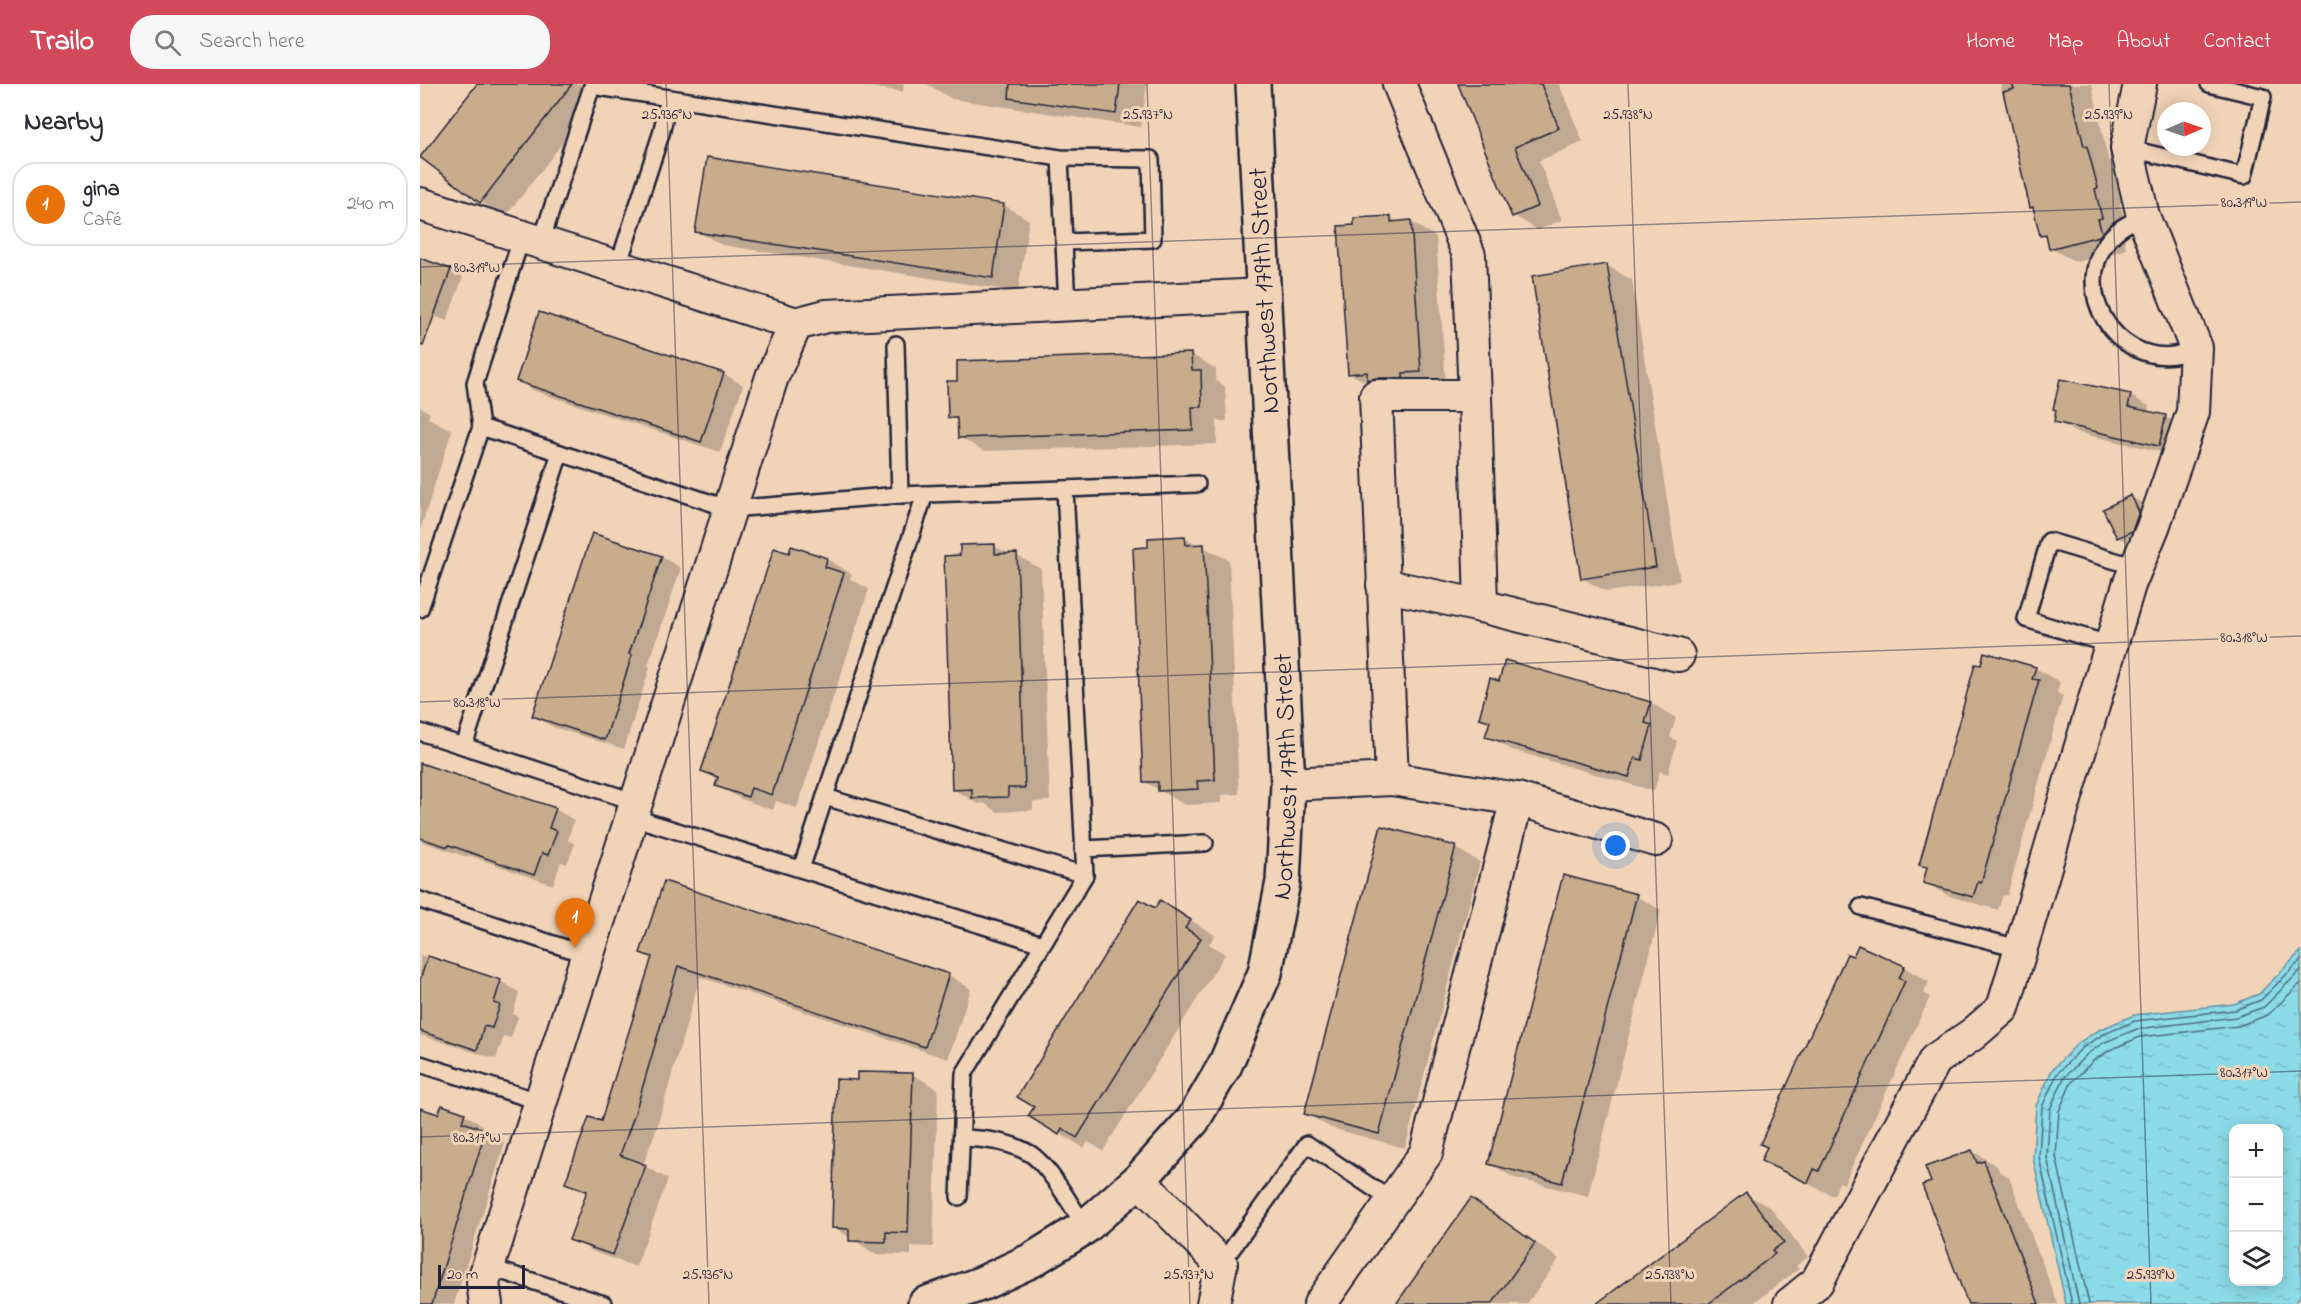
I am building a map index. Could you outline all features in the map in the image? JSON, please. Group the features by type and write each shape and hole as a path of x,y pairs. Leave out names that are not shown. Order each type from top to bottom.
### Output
{"street":[{"name":"Northwest 179th Street","path":"925,1304 1032,1260 1085,1227 1139,1180 1193,1120 1226,1065 1265,973 1283,882 1288,784 1253,84"},
{"path":"1399,84 1469,255 1481,606"},
{"path":"1790,1304 1817,1282 1935,1060 1973,1034 2003,1008 2111,645 2136,567 2153,527 2193,412 2196,348 2143,216 2127,148 2140,84"},
{"path":"420,204 796,324 826,316 1263,295"},
{"path":"486,1304 483,1283 540,1102 772,377 796,324"},
{"path":"1392,779 1376,396 1475,396"},
{"path":"1383,585 1481,606 1678,655"},
{"path":"1288,784 1392,779 1517,799 1656,840"},
{"path":"1320,1304 1394,1202 1426,1153 1517,799"},
{"path":"1139,1180 1221,1264 1212,1304"}],"lane":[{"path":"2127,148 2244,176 2263,97 2209,84"},
{"path":"420,609 481,427 476,383 592,86 1060,158 1151,159 1153,239 1064,242"},
{"path":"618,266 661,134 669,98"},
{"path":"1060,158 1067,306"},
{"path":"2143,216 2122,226 2106,243 2096,264 2093,288 2098,310 2111,330 2128,345 2150,354 2174,355 2196,348"},
{"path":"896,344 900,495"},
{"path":"481,427 730,509 900,495 1197,484"},
{"path":"464,746 560,453"},
{"path":"959,1197 964,1074 1085,875 1065,489"},
{"path":"801,869 925,494"},
{"path":"2111,645 2026,619 2049,541 2136,567"},
{"path":"420,732 801,869 1042,944"},
{"path":"825,797 1085,875"},
{"path":"1083,849 1205,843"},
{"path":"420,900 587,955"},
{"path":"1861,907 2022,949"},
{"path":"420,1064 540,1102"},
{"path":"962,1138 993,1140 1030,1154 1049,1174 1085,1227"},
{"path":"1221,1264 1307,1144 1394,1202"},
{"path":"488,1267 604,1304"}],"water":[{"path":"2301,951 2301,1293 2295,1304 2066,1304 2033,1158 2036,1106 2052,1070 2078,1043 2099,1030 2134,1015 2234,1004 2259,994"}],"building":[{"path":"477,84 572,84 480,203 420,157"},
{"path":"1010,84 1120,84 1116,114 1009,98"},
{"path":"1458,84 1541,84 1559,128 1515,147 1538,206 1512,217"},
{"path":"2012,84 2069,84 2084,146 2087,146 2098,188 2095,189 2102,218 2098,219 2102,233 2099,236 2049,249 2046,235 2040,236 2033,207 2030,208 2003,92 2014,89"},
{"path":"707,157 1004,204 993,278 695,232"},
{"path":"1391,216 1391,222 1411,220 1421,372 1403,373 1403,378 1367,380 1367,372 1348,374 1338,226 1354,225 1354,218"},
{"path":"420,258 451,269 423,346 420,345"},
{"path":"1607,264 1656,567 1581,579 1532,276"},
{"path":"539,312 724,373 701,442 516,381"},
{"path":"1191,353 1192,370 1201,370 1202,407 1192,407 1193,430 958,438 957,418 948,418 947,381 957,381 957,361"},
{"path":"2060,379 2131,394 2128,407 2166,415 2159,446 2054,422 2056,410 2053,409"},
{"path":"2131,495 2139,512 2132,531 2117,538 2103,509"},
{"path":"592,533 662,556 629,654 632,655 605,740 532,716"},
{"path":"1185,536 1186,545 1204,544 1215,780 1197,781 1198,789 1158,791 1158,782 1143,782 1133,548 1148,547 1148,538"},
{"path":"995,544 995,554 1017,553 1025,788 1008,788 1008,797 972,798 972,789 952,790 944,556 960,555 960,545"},
{"path":"791,546 827,558 825,567 844,573 772,795 751,788 748,797 715,786 718,777 701,771 774,548 789,553"},
{"path":"1984,652 2036,667 2032,679 2039,680 1981,883 1978,882 1973,897 1923,883 1927,867 1919,865 1975,664 1981,665"},
{"path":"1505,660 1651,702 1645,723 1652,725 1642,760 1635,758 1629,777 1485,737 1490,721 1479,718 1490,678 1499,681"},
{"path":"420,763 556,808 549,828 557,831 548,855 542,853 534,875 449,845 448,847 420,838"},
{"path":"1381,826 1456,846 1379,1134 1304,1114"},
{"path":"1563,875 1637,894 1562,1183 1488,1164"},
{"path":"664,881 949,974 925,1047 678,966 635,1113 620,1155 646,1165 613,1255 569,1240 587,1191 565,1183 589,1117 601,1121 652,957 640,953"},
{"path":"1139,899 1155,908 1160,900 1191,920 1185,928 1201,938 1077,1138 1062,1128 1059,1135 1028,1116 1034,1107 1017,1097"},
{"path":"1858,945 1905,966 1899,978 1905,981 1819,1171 1814,1169 1808,1183 1761,1161 1767,1147 1760,1144 1847,954 1853,956"},
{"path":"428,956 501,980 494,1003 500,1005 492,1028 484,1026 477,1050 420,1031 420,980"},
{"path":"857,1072 913,1073 908,1233 886,1232 886,1242 849,1241 849,1229 832,1228 836,1079 857,1080"},
{"path":"442,1105 465,1113 462,1122 486,1130 432,1304 420,1304 420,1108 438,1114"},
{"path":"1972,1150 1977,1163 1984,1161 2039,1304 1968,1304 1922,1185 1931,1182 1925,1167"},
{"path":"1746,1192 1784,1242 1772,1251 1775,1254 1708,1304 1596,1304"},
{"path":"1471,1198 1535,1243 1492,1304 1396,1304"}],"place":[{"name":"gina","path":"575,948"}]}
